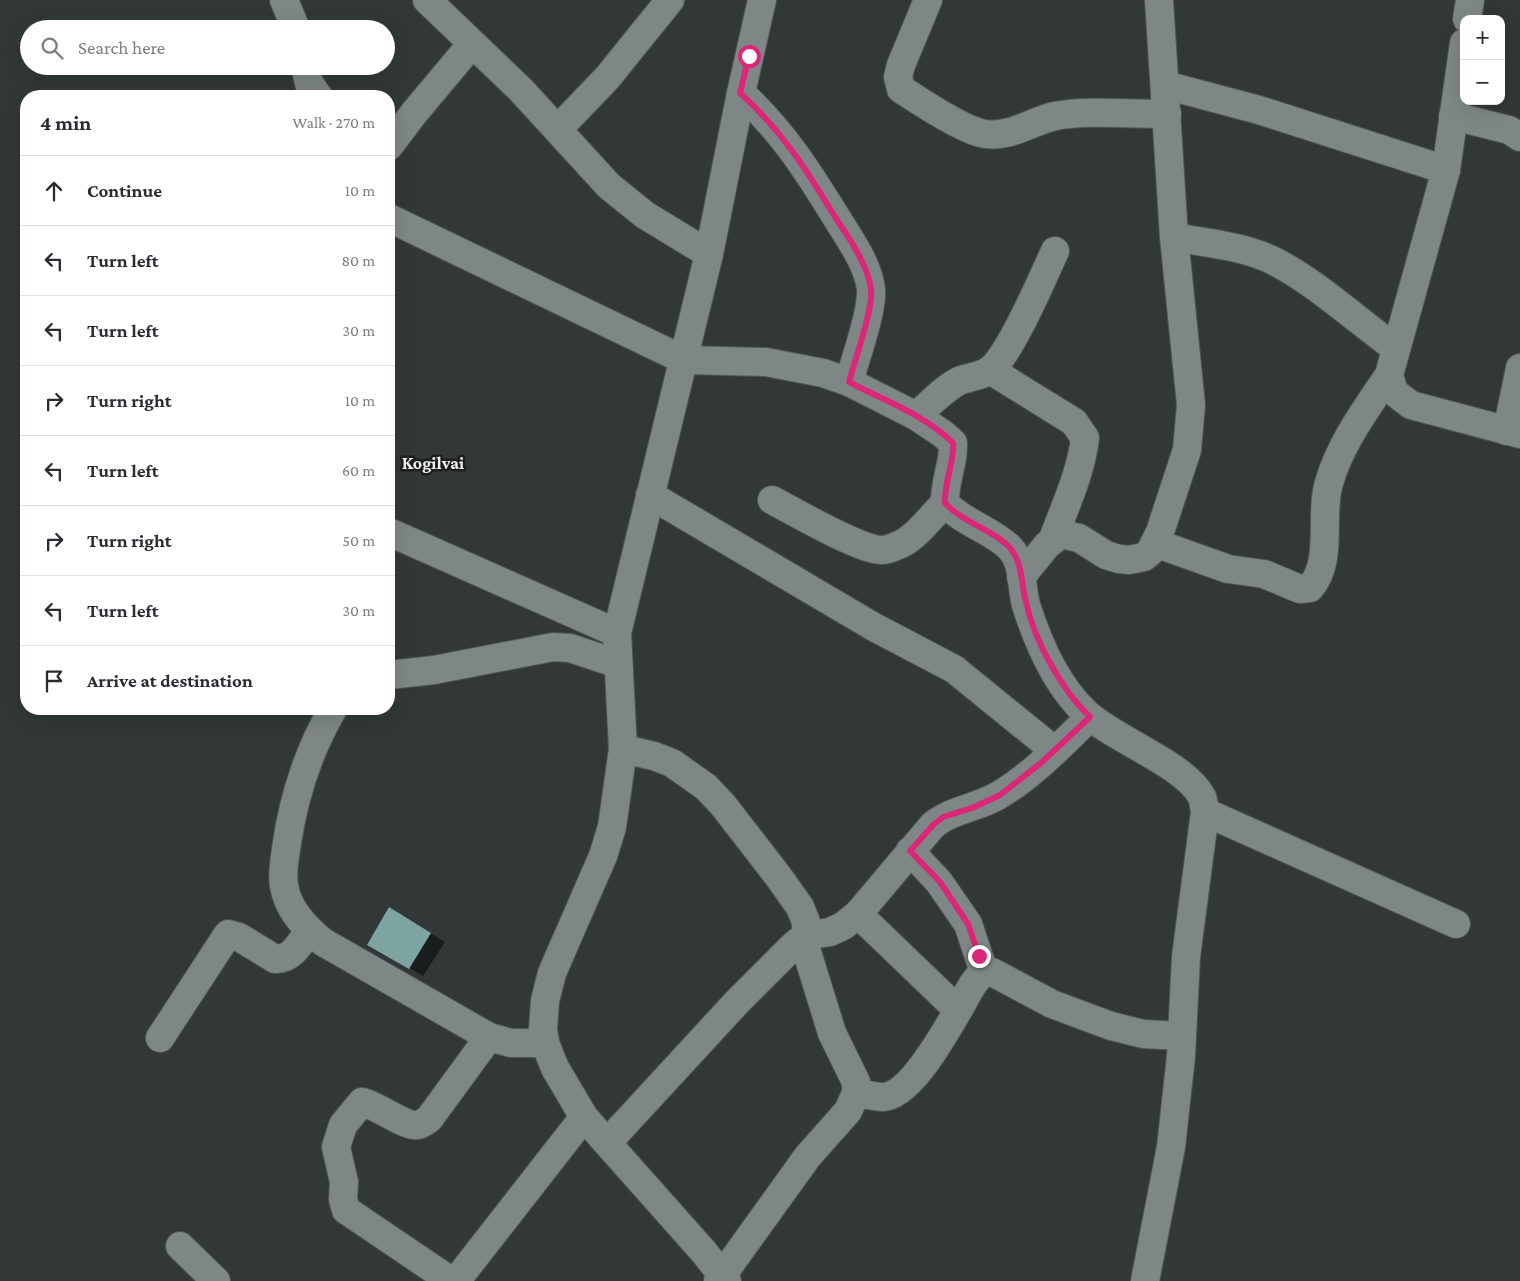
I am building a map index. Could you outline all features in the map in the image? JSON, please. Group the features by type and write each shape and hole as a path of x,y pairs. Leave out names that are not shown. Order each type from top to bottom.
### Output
{"street":[{"path":"284,0 292,20"},
{"path":"427,0 471,45 521,90 608,186 645,215 709,254"},
{"path":"558,129 607,78 670,0"},
{"path":"622,749 654,756 672,763 706,787 723,804 800,907 806,922 806,949 832,1033 856,1082 856,1093 848,1111 808,1156 723,1280 584,1117 555,1068 545,1043 543,1029 545,1001 552,972 603,856 612,827 622,749 617,633 709,254 740,93 762,0"},
{"path":"928,0 901,65 898,77 901,89 922,103 972,130 986,134 1008,132 1056,116 1166,114"},
{"path":"1021,577 1053,539 1060,534 1068,534 1079,538 1106,555 1128,560 1144,557 1150,552 1155,543 1177,486 1187,450 1191,405 1174,237 1159,0"},
{"path":"1468,15 1470,0"},
{"path":"395,138 471,45"},
{"path":"1155,543 1228,569 1264,574 1300,589 1310,588 1322,563 1328,484 1360,418 1389,375 1446,170 1461,60"},
{"path":"307,75 309,83 314,90"},
{"path":"1165,85 1260,110 1446,170"},
{"path":"740,93 769,120 798,157 854,247 867,276 871,289 870,306 849,382"},
{"path":"1453,116 1509,130 1520,137"},
{"path":"395,221 684,360 766,362 795,366 849,382 916,416 953,443 953,456 944,490 945,503 954,514 1010,548 1020,566 1032,621 1062,686 1090,717 1134,743 1195,787 1202,799 1205,812 1186,957 1182,1036 1170,1147 1145,1281"},
{"path":"1174,237 1237,248 1273,261 1299,276 1395,348"},
{"path":"916,416 960,381 990,370 999,360 1019,326 1056,251"},
{"path":"1389,375 1394,392 1411,405 1514,432 1520,368"},
{"path":"990,370 1074,422 1085,438 1083,455 1076,479 1053,539"},
{"path":"650,495 874,627 948,665 1055,751"},
{"path":"772,500 849,539 867,547 881,550 896,546 907,540 945,503"},
{"path":"395,535 617,633"},
{"path":"395,674 434,670 553,648 570,648 618,664"},
{"path":"329,715 320,730 292,809 283,876 286,894 309,931 343,954 489,1037 511,1042 545,1043"},
{"path":"608,1143 737,1002 805,936 830,932 843,926 858,914 933,825 943,817 972,808 1000,795 1055,751 1090,717"},
{"path":"1205,812 1456,924"},
{"path":"910,851 940,882 968,924 984,972"},
{"path":"858,914 958,1010"},
{"path":"160,1038 228,934 239,937 275,959 281,960 294,952 309,931"},
{"path":"856,1093 883,1097 897,1092 906,1086 917,1073 977,977 984,972 992,972 1052,1004 1111,1026 1143,1034 1182,1036"},
{"path":"451,1281 346,1210 343,1200 344,1182 336,1147 343,1125 362,1102 373,1104 410,1125 419,1125 429,1119 489,1037"},
{"path":"456,1281 584,1117"},
{"path":"180,1246 215,1281"}],"building":[{"path":"389,907 431,933 409,969 367,945"}],"district":[{"name":"Kogilvai","path":"433,463"}],"route":[{"path":"749,56 740,93 769,120 798,157 854,247 871,289 870,306 849,382 916,416 953,443 953,456 944,490 945,503 954,514 1010,548 1020,566 1026,604 1032,621 1062,686 1076,704 1090,717 1055,751 1000,795 972,808 943,817 922,836 910,851 940,882 951,897 968,924 979,956"}]}
